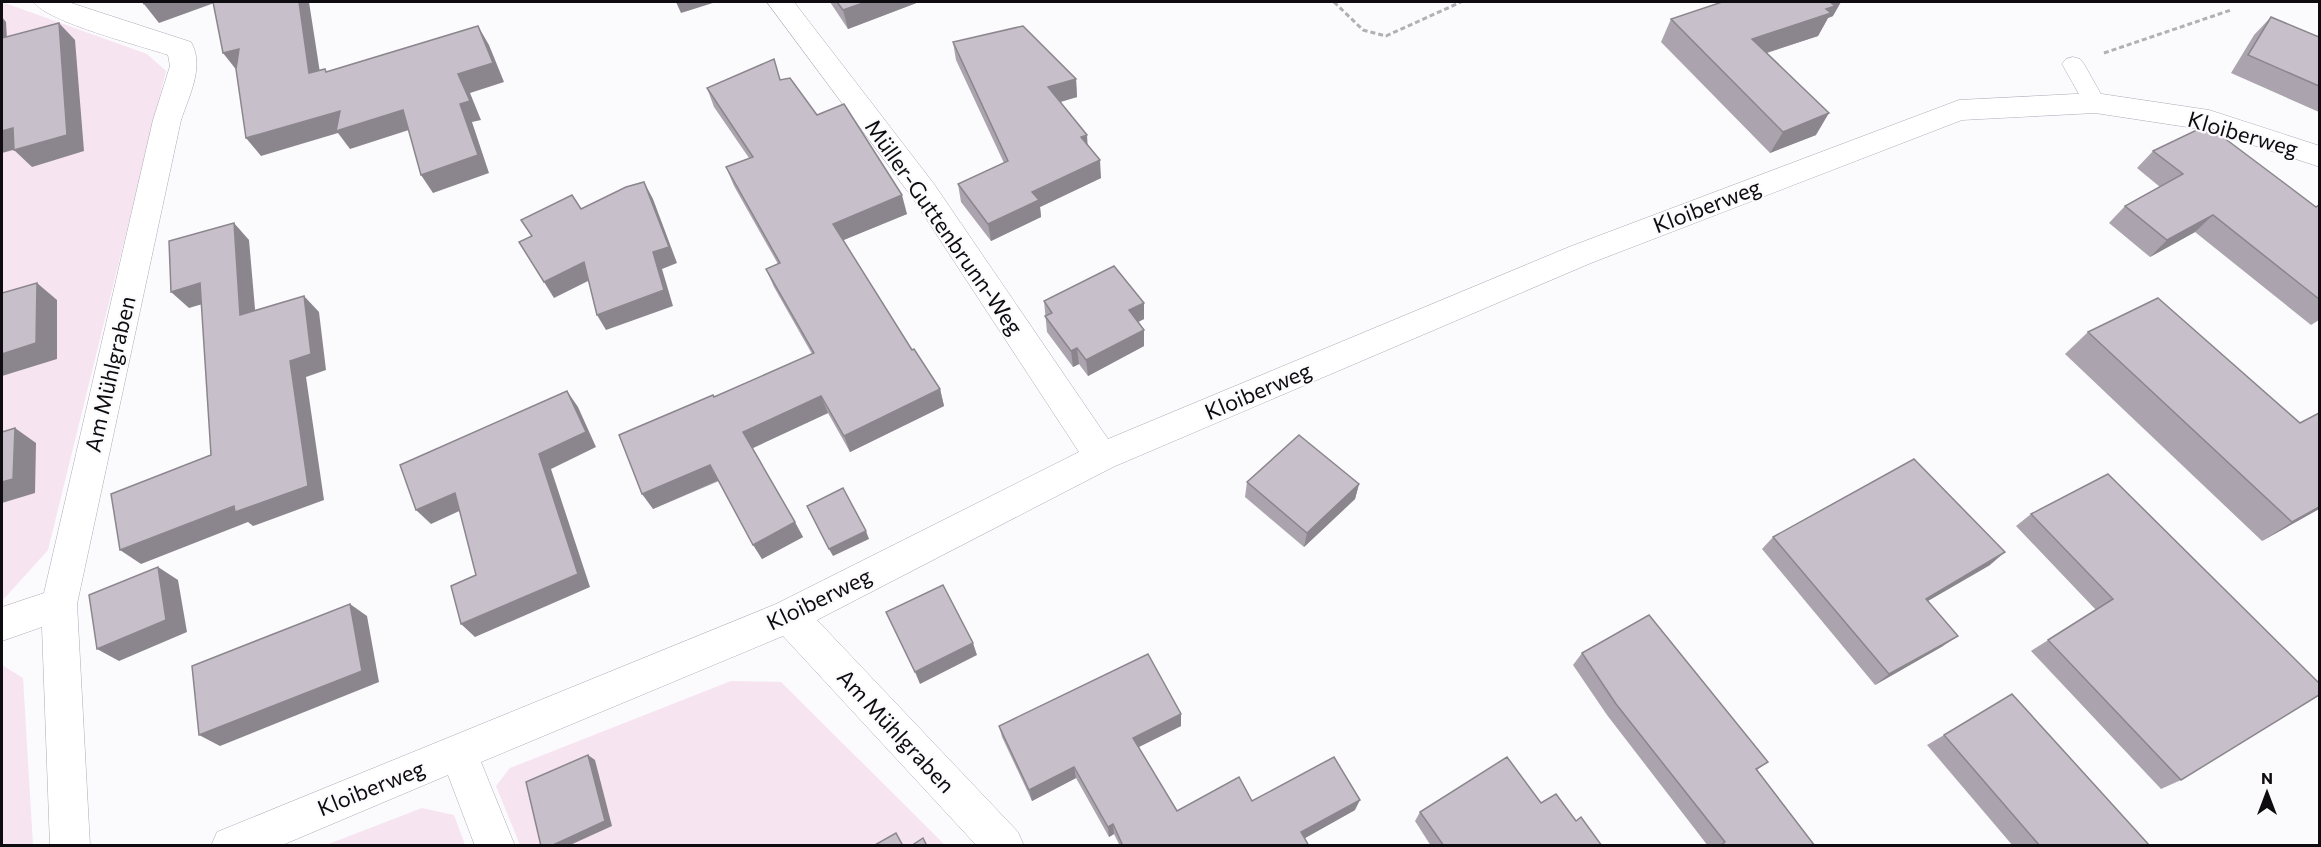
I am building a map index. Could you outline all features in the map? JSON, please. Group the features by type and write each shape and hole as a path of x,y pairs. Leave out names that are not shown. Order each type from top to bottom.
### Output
{"street":[{"name":"Am Mühlgraben","path":"47,2 69,13 181,49 184,66 167,120 59,604 70,846"},
{"name":"Müller-Guttenbrunn-Weg","path":"780,2 924,192 1101,457"},
{"name":"Kloiberweg","path":"231,846 789,616 1101,457 1580,255 1959,110 2095,103 2209,120 2319,157"},
{"path":"2,624 59,604"},
{"name":"Am Mühlgraben","path":"789,616 1004,846"},
{"path":"458,752 495,846"}],"lane":[{"path":"2073,64 2095,103"}],"path":[{"path":"1334,2 1363,30 1386,36 1461,2"},
{"path":"2073,64 2231,10"}],"shaded area":[{"path":"2,2 147,54 166,71 48,550 2,601"},
{"path":"2,665 23,678 33,845 2,845"},
{"path":"731,681 781,682 945,845 520,845 496,786 510,768"},
{"path":"422,808 454,815 465,845 326,845"}],"building":[{"path":"213,2 299,2 309,73 325,69 326,72 478,26 493,63 458,74 470,101 460,104 478,155 421,175 403,110 336,131 340,111 246,138 236,69 239,49 223,53"},
{"path":"837,2 866,2 843,10"},
{"path":"1722,2 1830,2 1835,6 1826,9 1831,13 1752,39 1829,113 1783,132 1671,19"},
{"path":"2271,17 2319,37 2319,86 2248,55"},
{"path":"59,23 67,135 14,150 13,128 2,131 2,38"},
{"path":"1023,26 1076,79 1048,87 1087,135 1081,137 1100,160 1032,192 1039,200 988,224 958,184 1008,161 953,42"},
{"path":"774,59 780,80 790,78 817,115 844,104 902,195 833,224 912,350 914,349 940,389 844,436 821,396 743,432 795,522 753,545 710,465 642,494 619,435 814,353 766,269 780,263 726,167 753,157 707,88"},
{"path":"2207,125 2316,207 2319,205 2319,299 2213,215 2167,240 2125,206 2183,174 2153,151"},
{"path":"644,182 669,247 653,252 664,290 597,315 584,262 544,282 519,242 532,236 521,220 572,195 581,209 626,187"},
{"path":"234,223 240,315 304,296 311,354 290,361 308,486 235,512 234,506 120,550 111,494 211,455 200,283 171,292 169,241"},
{"path":"1114,266 1144,303 1129,310 1144,330 1086,360 1077,348 1071,351 1045,316 1052,313 1044,301"},
{"path":"37,283 36,343 2,354 2,293"},
{"path":"2158,298 2300,423 2319,413 2319,507 2292,522 2088,332"},
{"path":"567,391 586,432 539,454 578,574 461,624 451,586 476,575 455,493 416,510 400,465"},
{"path":"15,428 13,479 2,482 2,432"},
{"path":"1299,435 1359,484 1307,533 1247,482"},
{"path":"1914,459 2005,552 1926,599 1958,636 1889,674 1773,537"},
{"path":"2108,474 2319,683 2319,695 2181,780 2048,640 2113,599 2031,514"},
{"path":"843,488 866,531 829,549 807,506"},
{"path":"158,567 166,620 97,649 89,595"},
{"path":"943,585 973,643 915,672 886,612"},
{"path":"350,604 362,671 199,735 192,666"},
{"path":"1649,615 1768,762 1756,769 1815,846 1720,846 1725,842 1616,704 1582,653"},
{"path":"1148,654 1181,714 1133,738 1177,811 1239,777 1252,801 1334,757 1360,800 1301,832 1309,846 1123,846 1113,824 1108,827 1074,767 1029,790 999,726"},
{"path":"2012,694 2150,846 2040,846 1944,735"},
{"path":"588,755 605,821 551,846 541,846 526,782"},
{"path":"1507,757 1541,803 1556,794 1576,821 1581,817 1602,846 1444,846 1420,812"},
{"path":"896,833 903,846 873,846"},
{"path":"923,838 927,846 911,846"}]}
